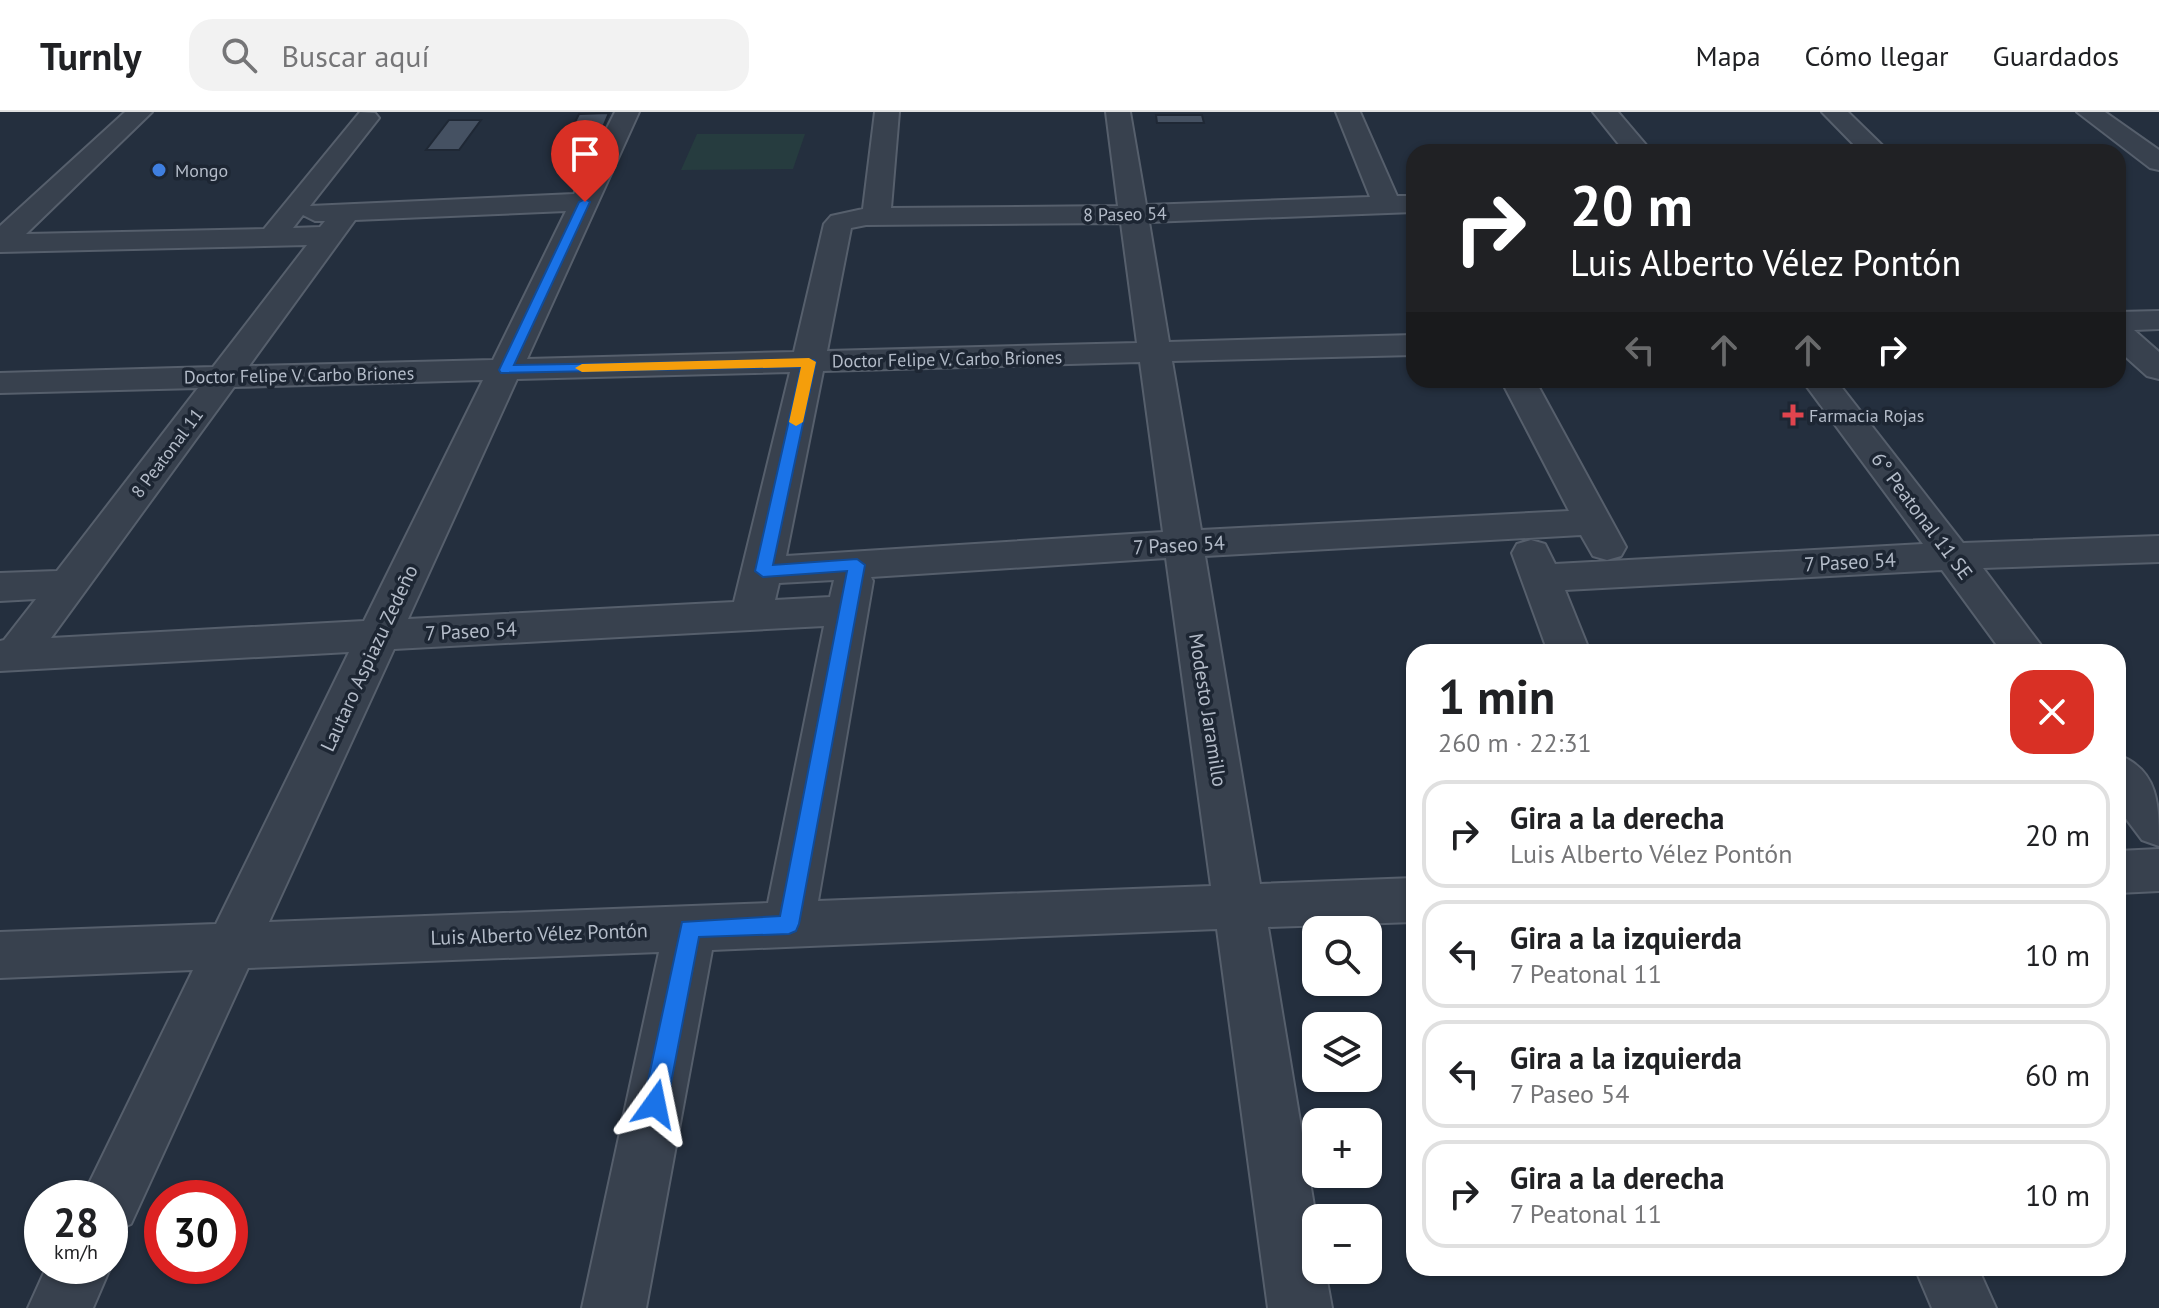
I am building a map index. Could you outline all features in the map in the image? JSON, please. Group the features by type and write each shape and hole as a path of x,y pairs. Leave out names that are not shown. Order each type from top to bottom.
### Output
{"street":[{"path":"0,242 140,112"},
{"name":"Lautaro Aspiazu Zedeño","path":"121,1180 627,112"},
{"path":"876,217 887,112"},
{"name":"Modesto Jaramillo","path":"1118,112 1300,1308"},
{"path":"1348,112 1393,198"},
{"path":"1605,112 1632,144"},
{"path":"1834,112 1868,144"},
{"path":"2089,112 2159,162"},
{"path":"269,239 366,118"},
{"path":"2126,164 2159,162"},
{"name":"8 Paseo 54","path":"809,362 838,224 857,218 1133,214 1393,198"},
{"path":"0,242 269,239 336,224 585,202"},
{"path":"289,214 336,224"},
{"name":"8 Peatonal 11","path":"8,655 69,584 336,224"},
{"path":"2126,321 2159,320"},
{"path":"2126,340 2159,369"},
{"name":"Doctor Felipe V. Carbo Briones","path":"0,383 1406,345"},
{"path":"750,616 763,571 809,362"},
{"path":"1522,388 1621,574"},
{"name":"6° Peatonal 11 SE","path":"1825,388 2019,644"},
{"name":"7 Paseo 54","path":"763,571 1596,522"},
{"path":"1520,527 1566,644"},
{"name":"7 Paseo 54","path":"1541,578 1951,556 2159,549"},
{"path":"789,924 857,565"},
{"path":"0,587 69,584"},
{"name":"7 Paseo 54","path":"8,655 847,610"},
{"path":"2126,783 2159,826"},
{"path":"2126,872 2159,870"},
{"name":"Luis Alberto Vélez Pontón","path":"0,955 1406,900"},
{"path":"614,1308 690,928"},
{"path":"1950,1276 1964,1308"},
{"path":"60,1308 71,1284"}],"green space":[{"path":"697,134 805,134 793,169 681,170"}],"building":[{"path":"609,113 598,139 566,140 579,114"},
{"path":"1156,115 1202,115 1204,123 1157,123"},
{"path":"449,120 481,120 459,150 426,150"}],"slow traffic":[{"path":"582,368 809,362 796,422"}],"place":[{"name":"Mongo","path":"159,170"},
{"name":"Farmacia Rojas","path":"1793,415"}],"route":[{"path":"585,202 505,370 809,362 763,571 857,565 789,924 690,928 655,1104"}]}
